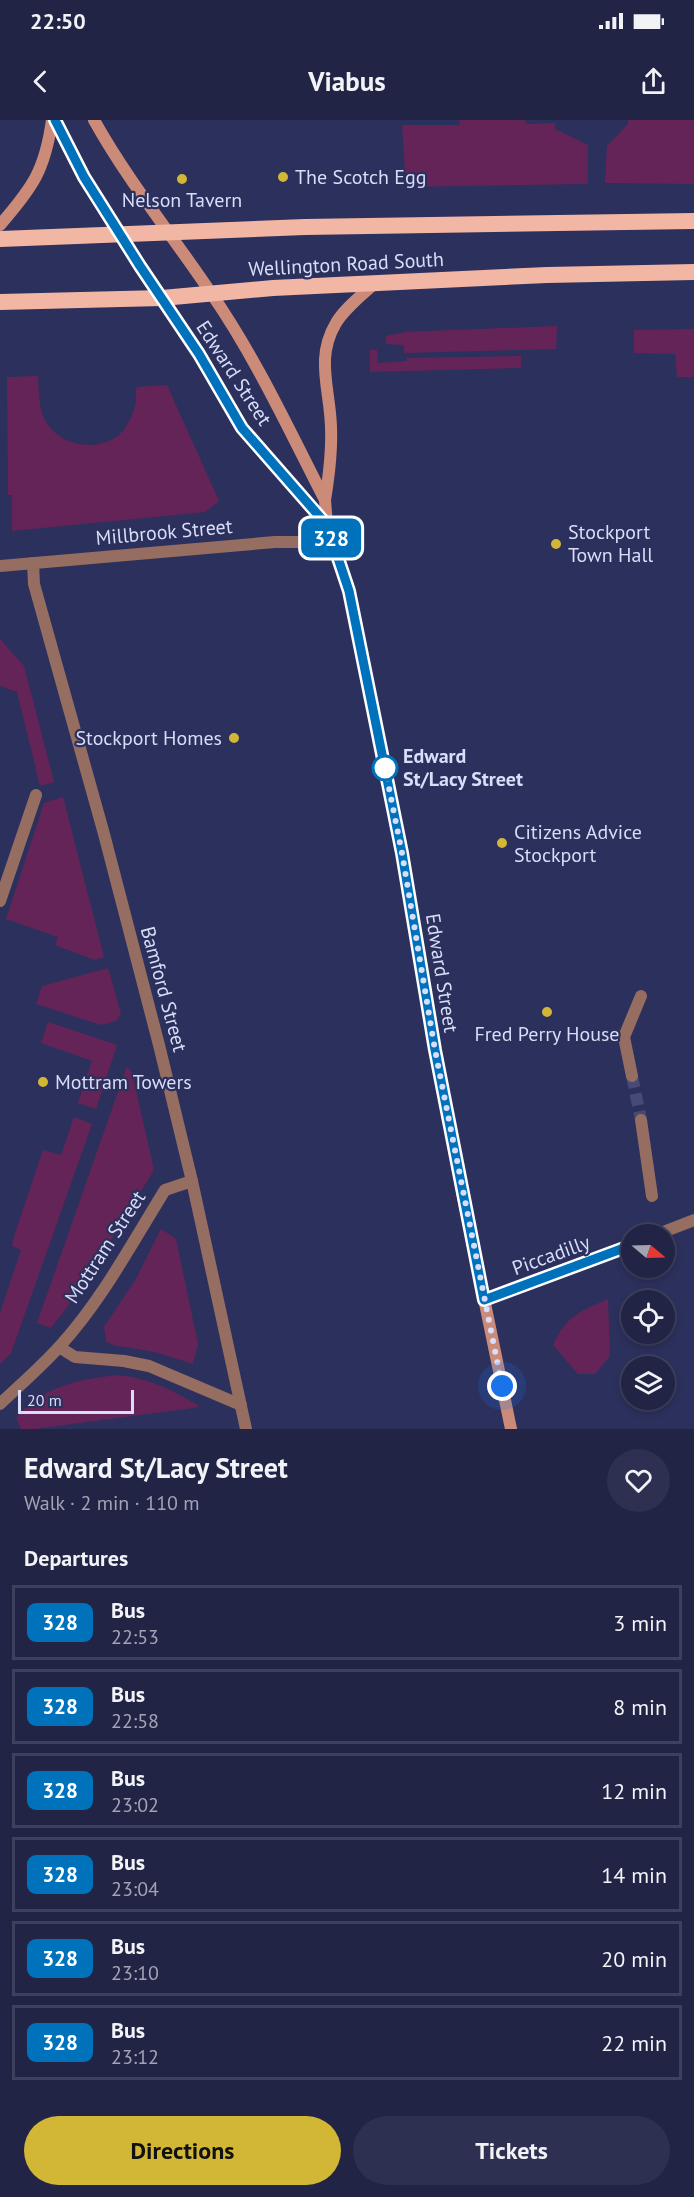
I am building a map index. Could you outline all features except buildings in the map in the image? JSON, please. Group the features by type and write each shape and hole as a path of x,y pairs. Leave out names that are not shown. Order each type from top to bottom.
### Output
{"highway":[{"name":"Wellington Road South","path":"0,239 304,227 694,221"},
{"name":"Wellington Road South","path":"0,302 162,298 211,292 547,275 694,272"}],"main road":[{"path":"0,225 32,187 39,175 53,120"},
{"name":"Edward Street","path":"53,120 84,177 199,354 242,428 327,525"},
{"name":"Edward Street","path":"94,120 117,160 211,292 246,348 325,500 327,525 349,591 402,853 435,1050 511,1429"},
{"path":"325,500 331,464 331,425 323,363 327,343 337,322 375,283"}],"street":[{"name":"Millbrook Street","path":"0,566 275,542 332,542"},
{"name":"Bamford Street","path":"33,563 34,584 104,834 159,1045 192,1181 246,1429"},
{"path":"0,901 36,795"},
{"path":"632,1076 624,1037 641,996"},
{"path":"641,1120 652,1196"},
{"name":"Mottram Street","path":"0,1404 59,1347 108,1282 165,1190 192,1181"},
{"path":"675,1227 694,1220"},
{"name":"Piccadilly","path":"484,1300 621,1249"},
{"path":"59,1347 75,1357 124,1361 149,1366 241,1405"}],"shaded area":[{"path":"460,120 525,120 526,124 555,123 555,129 588,145 588,184 406,187 402,125 459,125"},
{"path":"628,120 694,120 694,184 605,183 607,146 628,124"},
{"path":"557,326 556,349 404,353 404,345 386,344 386,336 405,332"},
{"path":"694,329 694,377 677,377 675,354 634,353 634,330"},
{"path":"370,350 377,350 378,363 407,361 407,358 521,356 521,368 370,372"},
{"path":"38,376 40,406 46,422 62,438 85,445 108,441 118,436 126,427 135,408 137,387 167,385 219,501 205,512 12,531 12,495 8,495 7,377"},
{"path":"0,639 24,666 54,782 40,786 17,692 0,686"},
{"path":"63,797 104,957 95,960 55,945 58,937 6,919 44,803"},
{"path":"108,968 121,1014 116,1021 101,1025 36,1004 42,986"},
{"path":"48,1022 117,1045 96,1109 78,1103 92,1061 41,1043"},
{"path":"127,1066 132,1073 154,1170 80,1290 51,1328 37,1323"},
{"path":"74,1117 92,1124 11,1353 0,1364 0,1313 21,1250 12,1246 14,1236 43,1150 61,1155"},
{"path":"161,1229 176,1239 198,1344 193,1364 155,1352 113,1345 106,1341 104,1327 136,1279"},
{"path":"608,1299 610,1356 595,1374 578,1374 553,1345 569,1321 589,1307"},
{"path":"117,1375 140,1379 160,1386 200,1407 21,1429 16,1418 38,1398 75,1382"}],"tunnel":[{"path":"632,1076 641,1120"}],"bus line":[{"name":"328","path":"55,120 84,177 199,354 242,428 327,525 349,591 402,853 435,1050 484,1300 621,1249"}],"place":[{"name":"The Scotch Egg","path":"283,177"},
{"name":"Nelson Tavern","path":"182,179"},
{"name":"Stockport Town Hall","path":"556,544"},
{"name":"Stockport Homes","path":"234,738"},
{"name":"Edward St/Lacy Street","path":"385,768"},
{"name":"Citizens Advice Stockport","path":"502,843"},
{"name":"Fred Perry House","path":"547,1012"},
{"name":"Mottram Towers","path":"43,1082"}],"route":[{"path":"385,768 402,853 435,1050 502,1386"}]}
